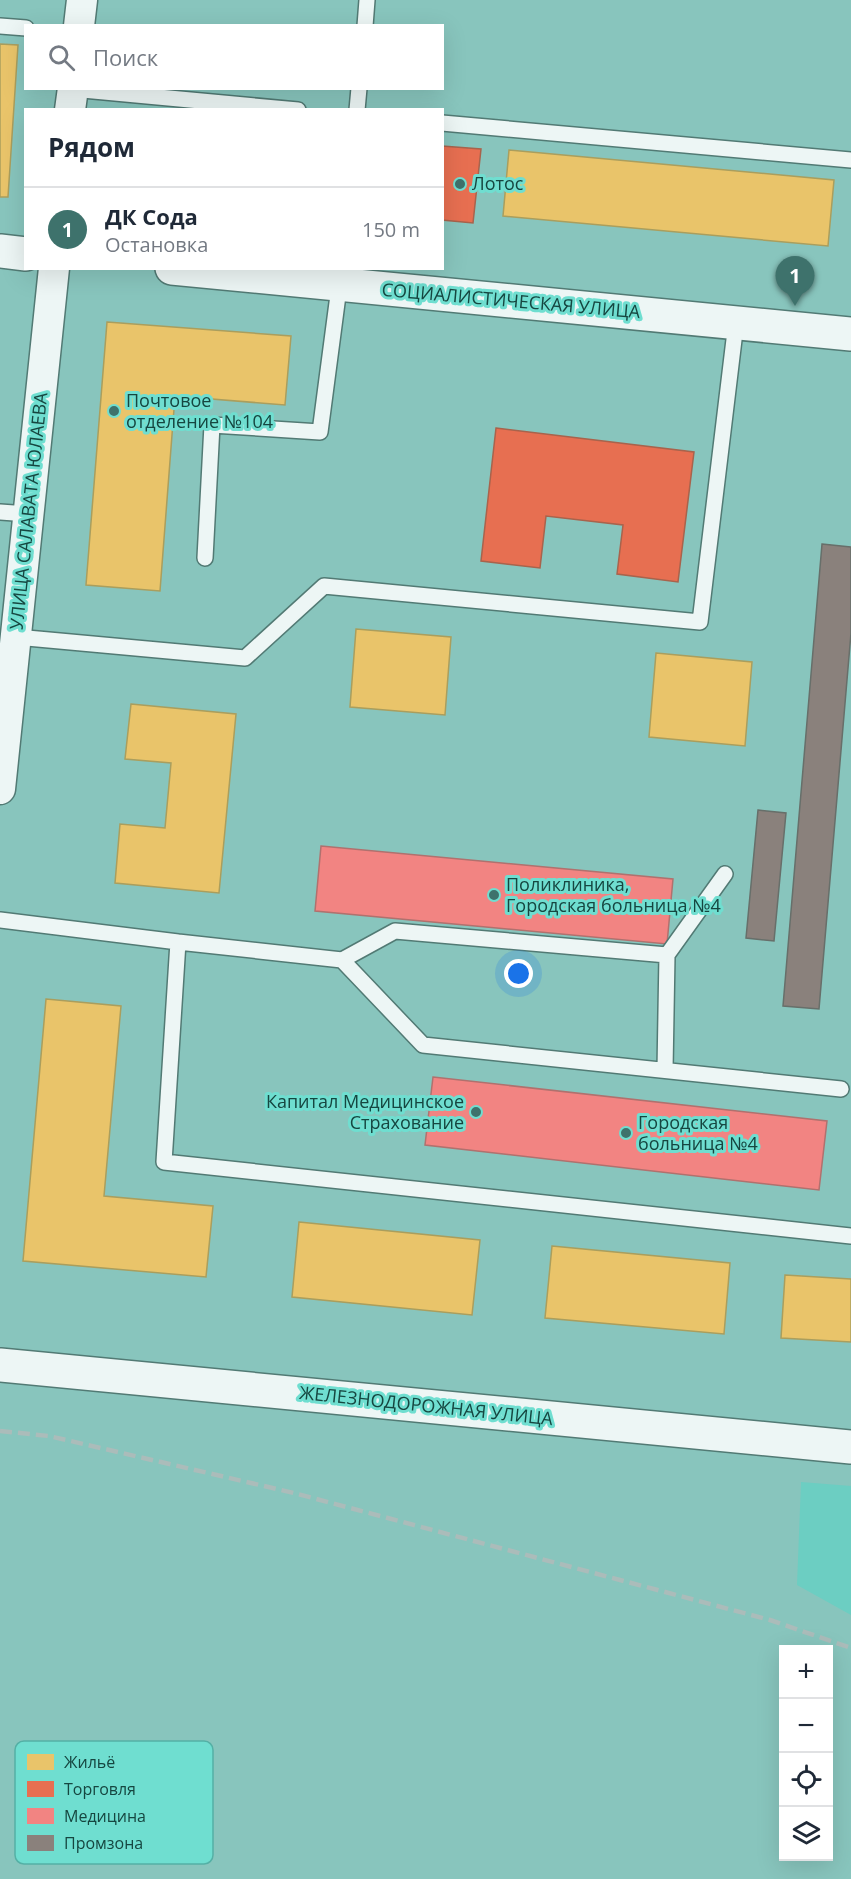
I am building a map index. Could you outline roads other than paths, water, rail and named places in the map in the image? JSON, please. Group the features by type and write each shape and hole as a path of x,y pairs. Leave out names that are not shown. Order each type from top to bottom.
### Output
{"main road":[{"path":"0,252 24,254"},
{"name":"СОЦИАЛИСТИЧЕСКАЯ УЛИЦА","path":"209,270 340,277 736,323 851,334"},
{"name":"ЖЕЛЕЗНОДОРОЖНАЯ УЛИЦА","path":"0,1365 851,1447"}],"street":[{"path":"79,24 82,0"},
{"path":"70,108 73,90"},
{"name":"УЛИЦА САЛАВАТА ЮЛАЕВА","path":"0,789 16,637 14,513 54,270"}],"lane":[{"path":"365,24 367,0"},
{"path":"0,26 24,28"},
{"path":"84,90 277,108"},
{"path":"357,108 359,90"},
{"path":"444,123 851,160"},
{"path":"205,558 212,425 320,432 340,277"},
{"path":"16,637 245,658 324,585 700,622 736,323"},
{"path":"665,1070 667,955 725,874"},
{"path":"0,920 342,960 395,932 667,955"},
{"path":"178,942 164,1162 851,1236"},
{"path":"342,960 423,1045 841,1089"}],"railway":[{"path":"0,1431 49,1436 294,1493 770,1620 851,1648"}],"place":[{"name":"Лотос","path":"460,184"},
{"name":"ДК Сода","path":"795,306"},
{"name":"Почтовое отделение №104","path":"114,411"},
{"name":"Поликлиника, Городская больница №4","path":"494,895"},
{"name":"Капитал Медицинское Страхование","path":"476,1112"},
{"name":"Городская больница №4","path":"626,1133"}]}
